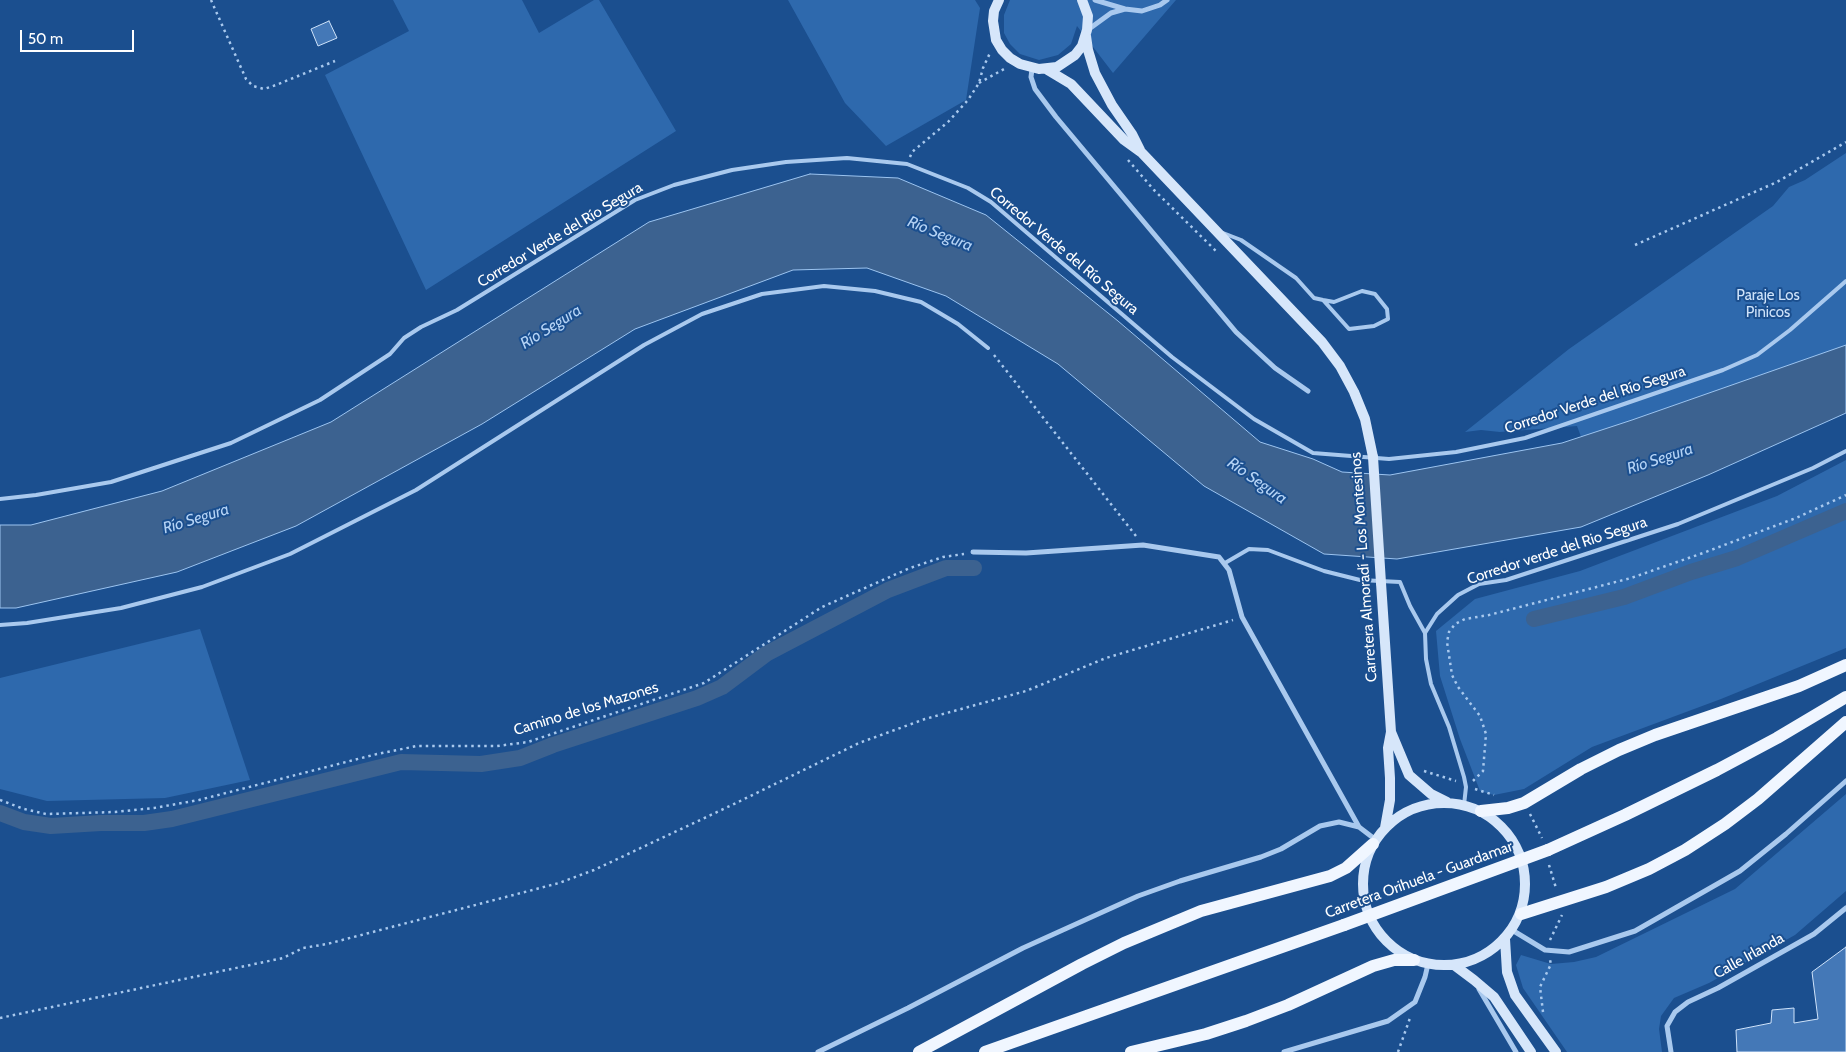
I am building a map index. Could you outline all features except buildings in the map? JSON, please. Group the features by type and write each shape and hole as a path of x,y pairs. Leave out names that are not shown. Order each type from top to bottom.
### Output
{"main road":[{"path":"990,0 994,11 996,40 1002,50 1010,58 1032,69 1046,69 1056,66 1075,55 1087,33"},
{"path":"994,11 999,0"},
{"name":"Carretera Almoradí - Los Montesinos","path":"1082,0 1088,16 1088,50 1095,73 1112,105 1132,134 1142,153"},
{"name":"Carretera Almoradí - Los Montesinos","path":"1046,69 1072,84 1124,140 1142,153 1322,342 1340,366 1354,392 1365,419 1373,457 1391,732 1388,748 1390,800 1385,828"},
{"path":"1481,811 1524,804 1581,769 1619,750 1655,735 1799,686 1846,665"},
{"name":"Carretera Orihuela - Guardamar","path":"985,1052 1344,925 1548,850 1718,770 1846,697"},
{"path":"1521,914 1606,887 1649,869 1685,850 1725,824 1758,799 1846,722"},
{"name":"Carretera Almoradí - Los Montesinos","path":"1391,732 1409,775 1431,794 1448,802"},
{"path":"919,1052 1082,964 1167,924 1201,912 1330,876 1346,868 1374,842 1385,828 1404,814 1425,805 1448,802 1481,811 1497,822 1511,836 1521,854 1526,874 1526,887 1521,914 1505,939 1490,952 1473,961 1454,965 1428,964 1414,960 1396,950 1382,937 1371,920 1364,902 1363,882 1366,862 1374,842"},
{"path":"1505,939 1507,972 1515,995 1556,1052"},
{"path":"1131,1052 1206,1034 1246,1021 1288,1005 1373,966 1394,960 1414,960"},
{"path":"1454,965 1494,996 1531,1052"}],"street":[{"path":"1096,0 1125,9 1142,11 1160,6 1167,0"},
{"path":"1087,33 1105,17 1125,9"},
{"path":"1032,69 1031,77 1035,88 1056,117 1236,332 1275,368 1308,391"},
{"path":"973,552 1026,553 1143,545 1219,557 1229,570 1242,617 1359,828 1374,842"},
{"path":"1512,930 1545,950 1569,952 1635,931 1740,871 1786,834 1846,781"},
{"path":"818,1052 1023,948 1138,896 1180,881 1261,857 1320,826 1339,822 1359,828"},
{"name":"Calle Irlanda","path":"1671,1052 1667,1026 1675,1012 1688,1002 1718,988 1814,934 1846,908"},
{"path":"1284,1052 1388,1021 1415,1002 1428,964"},
{"path":"1474,980 1516,1052"}],"lane":[{"name":"Corredor Verde del Río Segura","path":"0,499 111,482 231,443 320,400 390,354 404,338 421,327 457,310 636,200 674,185 732,170 786,162 847,158 907,164 968,188 991,202 1172,357 1254,419 1313,453 1389,459 1456,452 1525,438 1723,370 1757,355 1790,330 1846,281"},
{"path":"1216,231 1241,240 1296,278 1314,298 1334,302 1362,291 1375,294 1387,309 1388,319 1374,326 1349,329 1323,300"},
{"path":"0,625 27,623 120,608 202,587 290,554 416,490 644,345 702,314 762,294 824,286 875,291 920,302 958,324 988,348"},
{"name":"Corredor verde del Rio Segura","path":"1425,633 1437,614 1458,594 1479,584 1506,580 1678,524 1813,468 1846,451"},
{"path":"1225,563 1249,549 1268,550 1324,572 1360,580 1400,582 1410,606 1425,633 1426,659 1431,684 1449,727 1466,786 1464,805"}],"path":[{"path":"211,0 246,79 253,86 264,89 276,86 336,61"},
{"path":"907,164 912,152 948,122 968,100 979,83 983,68 996,40"},
{"path":"979,83 1009,67 1020,64"},
{"path":"1635,245 1777,182 1846,142"},
{"path":"1124,156 1154,190 1218,252"},
{"path":"988,348 1143,545"},
{"path":"1466,786 1484,771 1486,734 1480,716 1458,687 1452,675 1447,642 1449,632 1454,624 1465,619 1488,615 1631,578 1796,518 1846,495"},
{"name":"Camino de los Mazones","path":"0,800 24,809 46,814 115,812 154,808 199,800 377,754 417,746 438,744 497,746 528,742 704,683 822,607 910,568 943,556 973,552"},
{"path":"0,1018 283,958 303,948 327,944 559,883 629,854 859,743 925,719 1026,691 1106,658 1242,617"},
{"path":"1398,1052 1415,1002"}],"green space":[{"path":"393,0 522,0 539,33 594,0 599,0 676,131 426,290 325,75 409,31"},
{"path":"788,0 975,0 980,8 966,100 886,146 845,103"},
{"path":"1010,0 1176,0 1113,73 1077,26 1071,44 1058,55 1039,60 1020,54 1010,44 1004,33 1004,15"},
{"name":"Paraje Los Pinicos","path":"1846,153 1846,356 1586,450 1577,426 1500,432 1481,430 1465,432 1569,349 1773,206 1789,187 1805,180"},
{"path":"1846,460 1846,648 1721,699 1592,747 1524,789 1494,795 1480,791 1460,739 1440,676 1436,631 1475,599 1580,571 1777,496"},
{"path":"200,629 250,780 165,798 47,801 0,789 0,678"},
{"path":"1846,794 1846,891 1795,935 1709,983 1674,998 1661,1016 1659,1029 1662,1052 1567,1052 1523,988 1516,965 1521,955 1551,964 1574,962 1596,957 1735,889"}],"water":[{"name":"Río Segura","path":"810,174 898,178 986,215 1118,321 1260,442 1313,459 1342,472 1390,475 1562,443 1846,345 1846,413 1708,475 1581,527 1397,559 1324,554 1204,486 1058,364 946,296 867,268 793,270 635,329 482,424 296,526 177,572 16,608 0,608 0,525 31,525 162,491 331,422 649,222"}],"waterway":[{"path":"1534,619 1624,597 1691,572 1737,558 1846,511"},
{"path":"0,813 24,822 51,826 144,823 172,819 401,762 481,764 520,758 553,745 697,698 722,687 766,654 888,590 946,568 974,568"}]}
